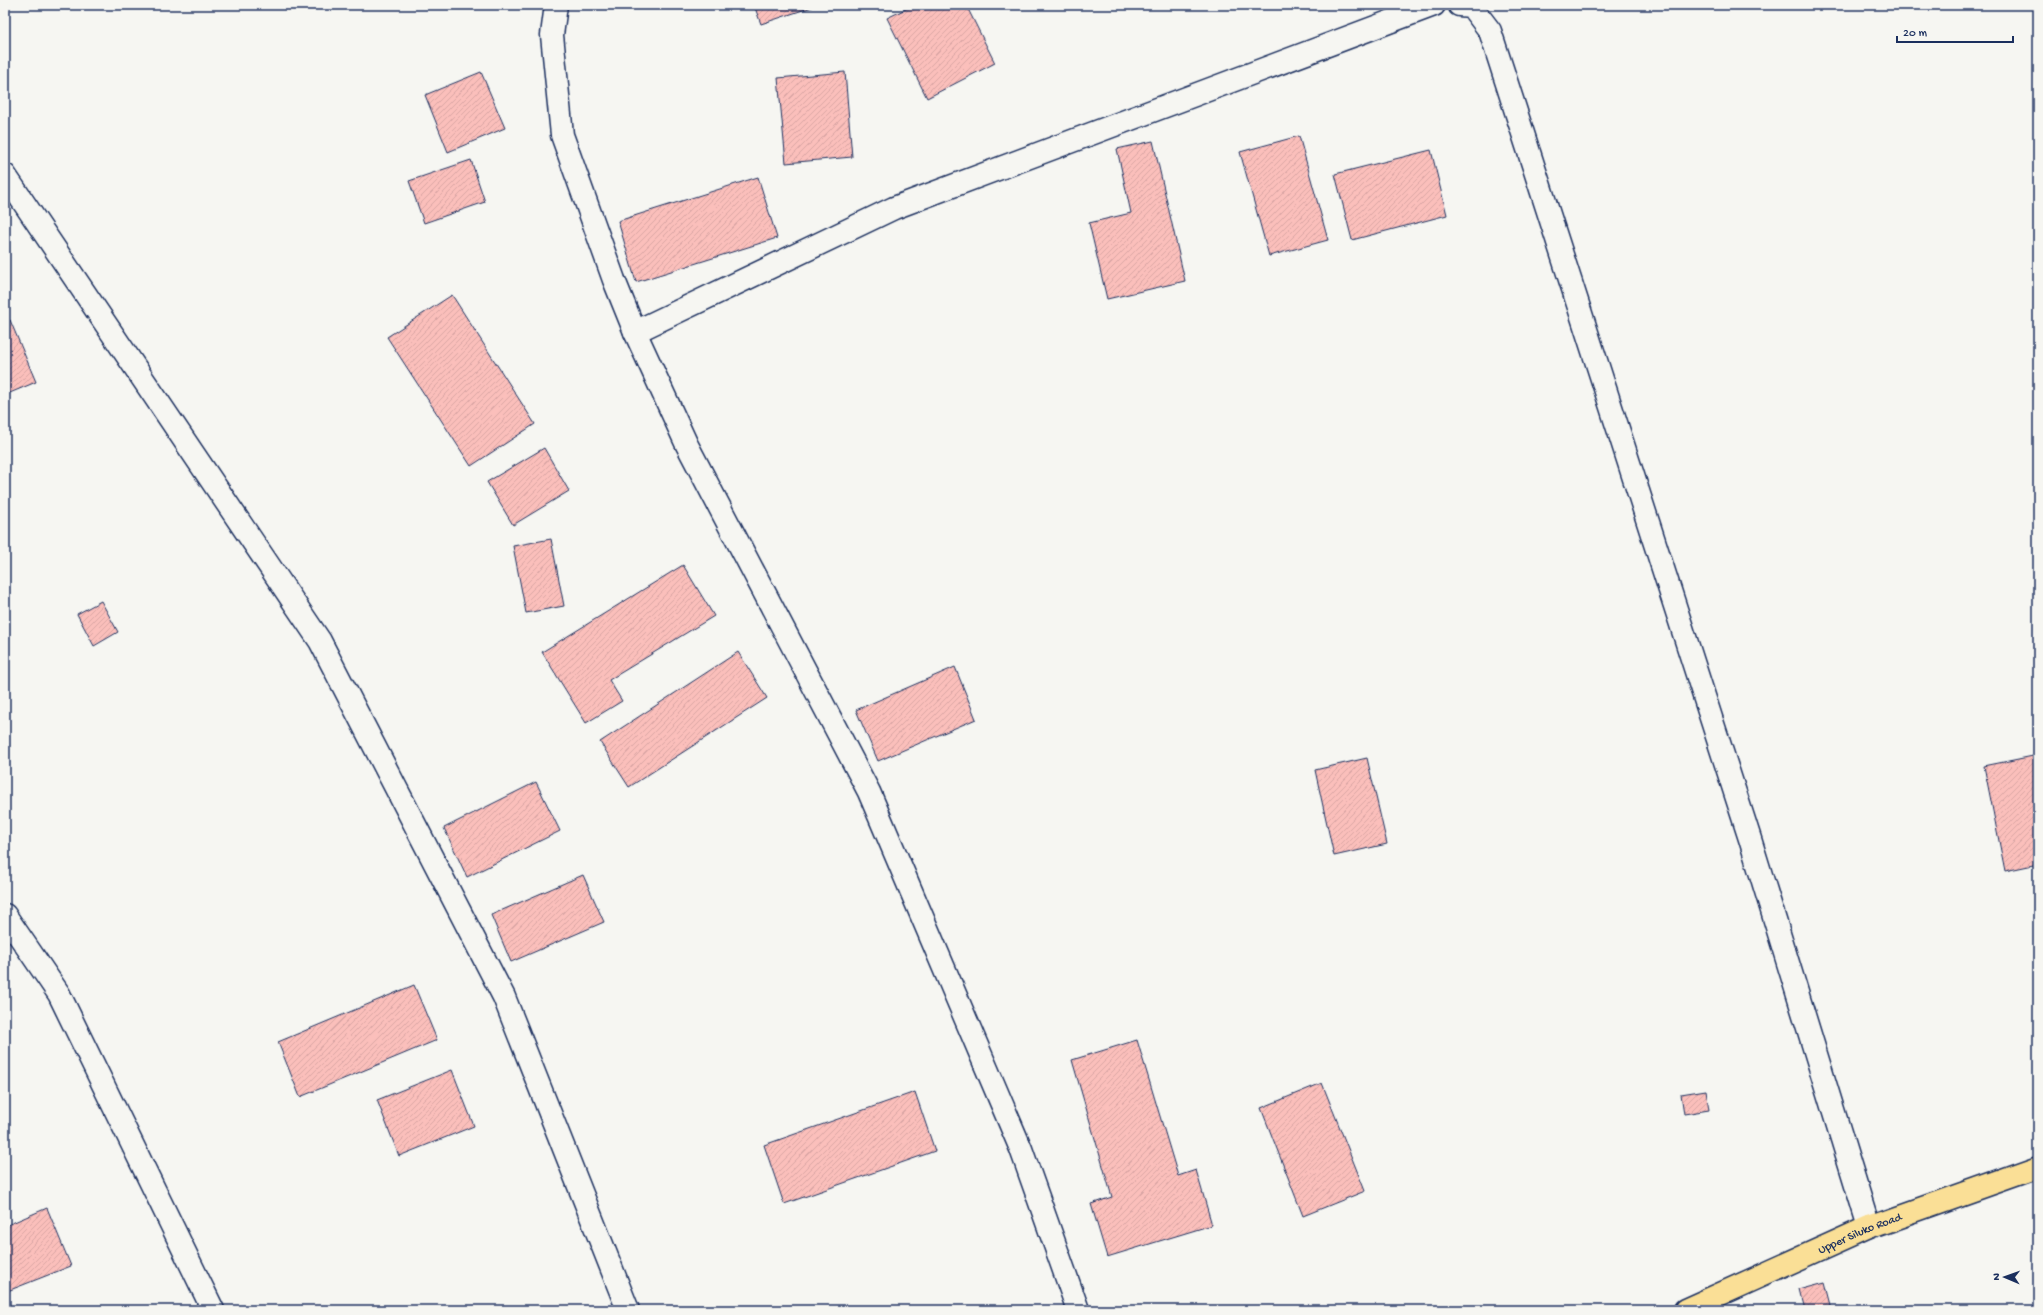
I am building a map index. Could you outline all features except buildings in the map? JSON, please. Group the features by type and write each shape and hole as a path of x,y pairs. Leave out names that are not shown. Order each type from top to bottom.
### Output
{"main road":[{"name":"Upper Siluko Road","path":"1685,1310 1869,1227 2038,1168"}],"street":[{"path":"556,5 552,35 562,135 614,280 635,332 687,445 869,792 1021,1149 1078,1310"},
{"path":"635,332 894,208 1434,5"},
{"path":"1459,5 1471,6 1490,31 1750,839 1869,1227"},
{"path":"5,175 320,641 504,997 628,1310"},
{"path":"5,915 59,994 213,1310"}]}
